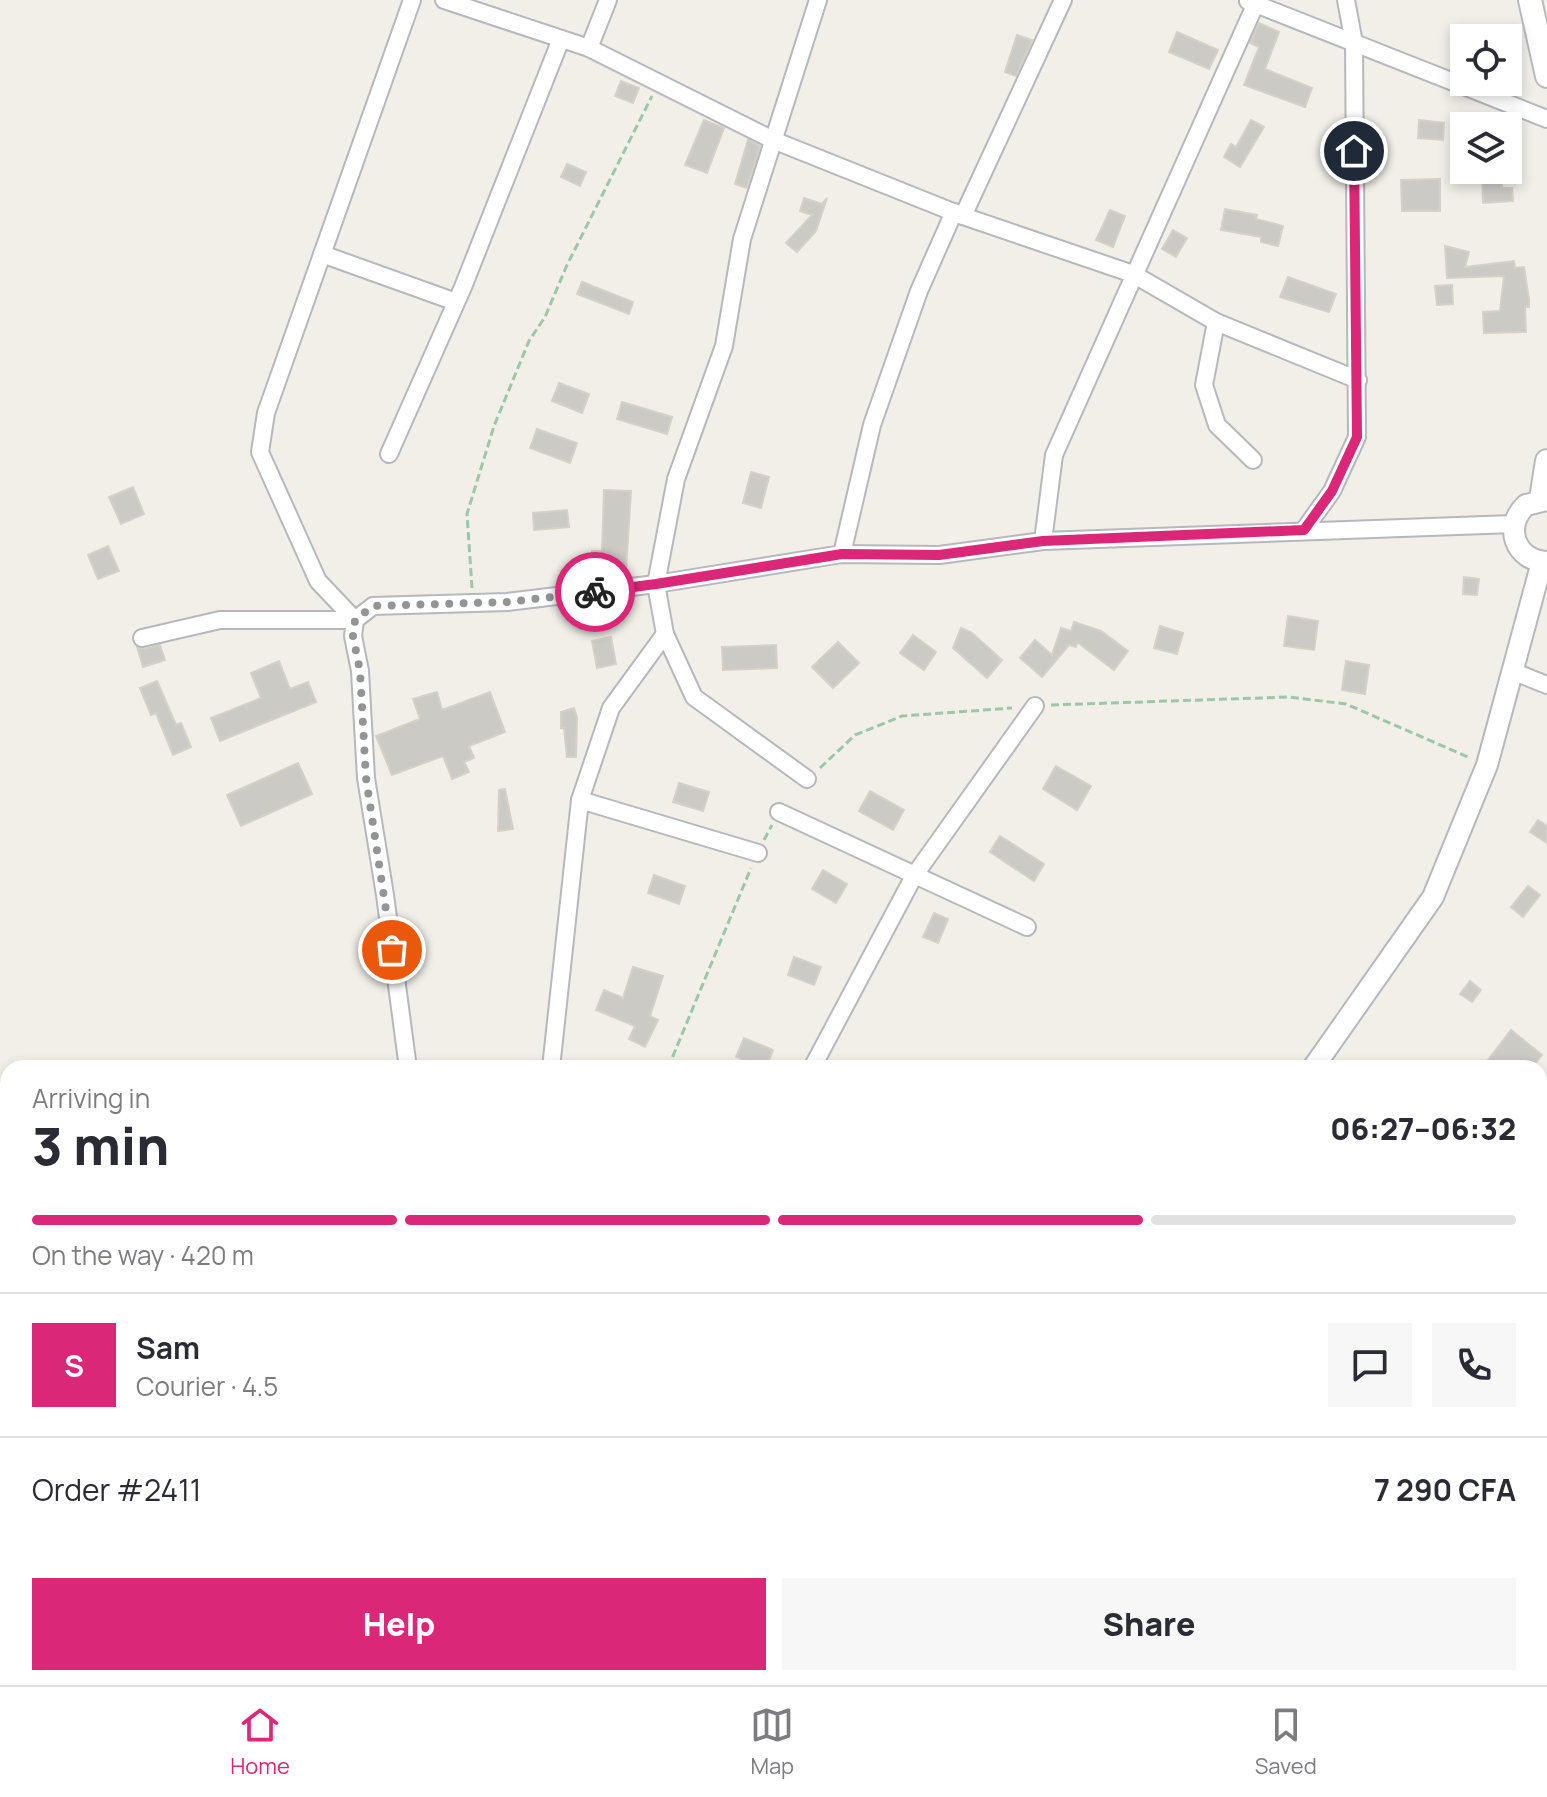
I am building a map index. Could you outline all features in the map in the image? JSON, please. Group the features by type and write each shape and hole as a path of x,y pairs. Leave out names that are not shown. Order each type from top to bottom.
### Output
{"main road":[{"path":"1530,0 1547,76"},
{"path":"1544,499 1547,461"}],"street":[{"path":"355,620 318,581 260,452 266,413 412,0"},
{"path":"444,0 589,48 773,140 959,214 1133,274 1216,322 1358,380"},
{"path":"589,48 608,0"},
{"path":"807,779 694,697 665,634 656,584 676,479 724,346 742,239 818,0"},
{"path":"842,554 872,425 919,291 1063,0"},
{"path":"1304,530 1332,491 1357,437 1354,43 1346,0"},
{"path":"1043,541 1054,455 1251,2 1547,119"},
{"path":"389,454 520,148 561,39"},
{"path":"322,254 456,302"},
{"path":"1216,322 1204,385 1217,425 1253,460"},
{"path":"1319,1060 1433,897 1487,765 1544,562 1529,558 1519,549 1513,537 1513,524 1520,510 1533,501 1544,499"},
{"path":"142,638 220,620 355,620 373,606 507,602 656,584 842,554 939,555 1043,541 1513,524"},
{"path":"355,620 353,636 360,671 366,778 407,1060"},
{"path":"552,1060 580,800 611,708 665,634"},
{"path":"1512,671 1547,685"},
{"path":"816,1060 914,876 1035,706"},
{"path":"580,800 758,853"},
{"path":"779,812 1027,927"}],"path":[{"path":"474,603 467,514 494,426 529,341 545,317 567,265 659,83"},
{"path":"807,779 855,735 902,716 1035,706 1289,697 1346,704 1487,765"},
{"path":"671,1060 758,853 779,812"}],"building":[{"path":"1259,23 1279,32 1265,69 1312,88 1305,107 1244,85 1259,47 1250,43"},
{"path":"1177,32 1218,50 1209,69 1169,52"},
{"path":"1017,35 1032,40 1016,76 1005,72"},
{"path":"621,81 639,88 633,103 615,96"},
{"path":"704,120 724,128 707,173 685,165"},
{"path":"1251,120 1264,127 1240,167 1224,157 1231,144 1236,147"},
{"path":"1419,120 1444,123 1443,140 1418,138"},
{"path":"748,140 760,146 747,188 735,184"},
{"path":"567,164 586,172 580,186 561,177"},
{"path":"1440,179 1440,211 1402,211 1401,180"},
{"path":"1482,184 1502,184 1502,188 1512,188 1513,201 1483,203"},
{"path":"804,198 822,204 827,198 816,231 797,252 786,243 812,215 800,211"},
{"path":"1225,209 1257,215 1256,219 1283,226 1278,246 1261,242 1261,237 1221,230"},
{"path":"1110,210 1125,216 1113,247 1096,240"},
{"path":"1173,230 1187,238 1176,257 1162,249"},
{"path":"1445,246 1469,252 1465,267 1514,261 1515,268 1524,267 1529,299 1529,307 1525,307 1526,332 1484,333 1483,312 1500,311 1504,276 1447,278"},
{"path":"1288,277 1336,294 1329,312 1280,297"},
{"path":"582,282 633,302 629,314 577,294"},
{"path":"1452,285 1453,304 1437,305 1435,286"},
{"path":"559,383 589,394 582,413 552,401"},
{"path":"622,402 672,417 667,434 617,419"},
{"path":"537,429 577,443 570,463 530,448"},
{"path":"751,472 769,477 761,508 743,503"},
{"path":"133,487 144,514 121,524 109,497"},
{"path":"604,490 631,491 626,570 592,568 592,551 602,551"},
{"path":"567,510 569,527 534,530 533,513"},
{"path":"108,546 119,571 98,579 88,555"},
{"path":"1464,577 1479,579 1477,595 1463,594"},
{"path":"1288,616 1318,621 1314,650 1284,646"},
{"path":"1074,622 1101,631 1128,651 1114,670 1077,642 1076,647 1069,645 1042,677 1020,658 1035,640 1052,655 1061,628 1071,631"},
{"path":"1160,626 1183,633 1177,654 1154,648"},
{"path":"961,628 971,632 1002,660 987,678 953,648"},
{"path":"913,635 936,652 924,670 900,653"},
{"path":"611,637 616,664 597,668 592,641"},
{"path":"838,642 859,663 833,688 812,667"},
{"path":"160,645 165,660 143,667 137,647 144,649"},
{"path":"776,645 777,668 723,670 722,647"},
{"path":"279,661 290,689 308,682 316,702 220,741 211,718 261,698 251,673"},
{"path":"1346,661 1369,665 1365,694 1342,690"},
{"path":"157,681 176,725 181,723 191,747 173,755 156,713 151,715 140,688"},
{"path":"437,692 442,710 490,692 505,732 469,746 474,758 464,762 469,772 452,779 443,756 392,775 376,736 420,719 413,699"},
{"path":"574,708 577,718 576,757 567,757 561,712"},
{"path":"298,763 312,794 241,826 227,795"},
{"path":"1056,766 1091,786 1077,810 1043,789"},
{"path":"679,783 709,792 703,811 673,802"},
{"path":"505,789 513,829 498,831 499,790"},
{"path":"870,791 904,810 893,830 859,811"},
{"path":"1538,820 1547,826 1547,843 1530,832"},
{"path":"1000,836 1044,864 1034,881 990,852"},
{"path":"823,870 847,884 836,903 812,889"},
{"path":"654,875 685,886 679,904 648,893"},
{"path":"1528,886 1540,895 1523,917 1511,907"},
{"path":"934,913 948,919 938,943 923,937"},
{"path":"794,957 821,967 814,985 788,975"},
{"path":"633,967 663,976 650,1016 658,1020 645,1047 629,1039 635,1026 596,1010 604,990 623,998"},
{"path":"1470,981 1481,990 1472,1002 1460,994"},
{"path":"1511,1030 1542,1055 1538,1060 1488,1060"},
{"path":"744,1038 773,1050 769,1060 736,1057"}],"way so far":[{"path":"392,950 366,778 360,671 353,636 355,620 373,606 507,602 595,592"}],"route":[{"path":"595,592 842,554 939,555 1043,541 1304,530 1332,491 1357,437 1354,151"}]}
